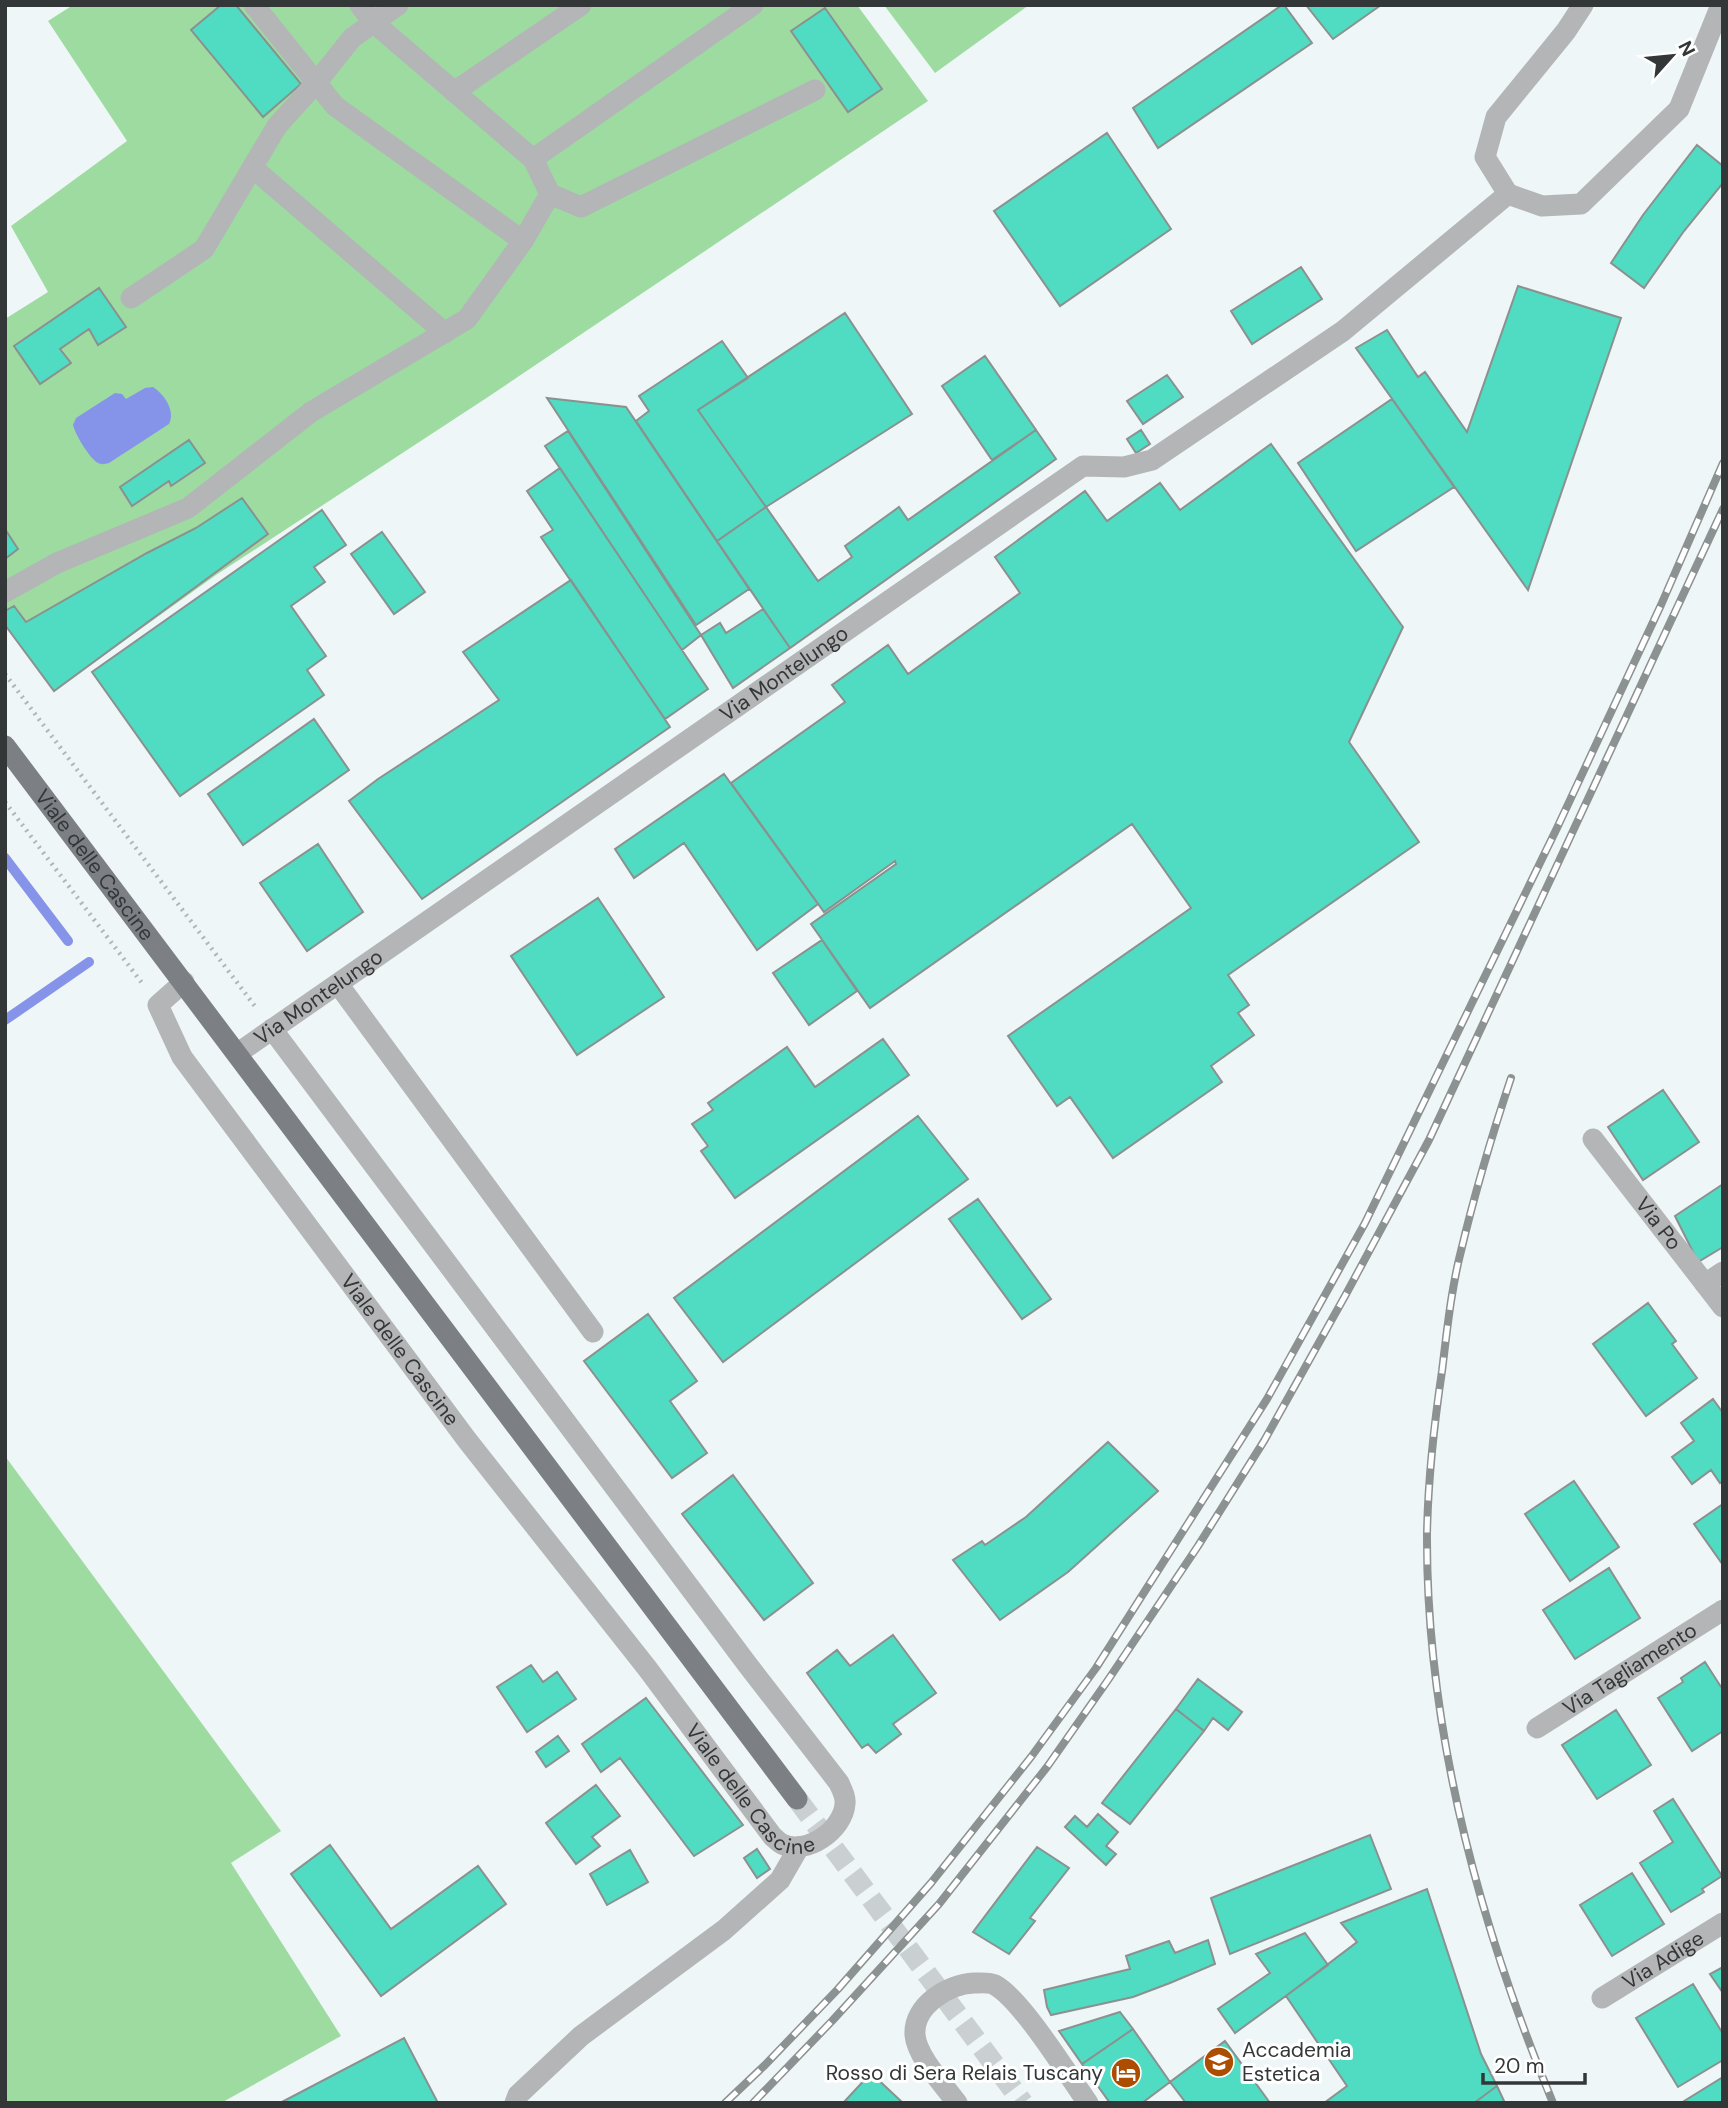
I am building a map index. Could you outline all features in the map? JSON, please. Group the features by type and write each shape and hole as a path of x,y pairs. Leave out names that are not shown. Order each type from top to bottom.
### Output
{"main road":[{"name":"Viale delle Cascine","path":"5,746 797,1799"}],"street":[{"path":"254,5 335,106 523,241"},
{"path":"131,298 204,249 277,127 352,38 366,13 398,5"},
{"path":"454,92 581,5"},
{"path":"533,159 753,5"},
{"path":"1583,5 1566,31 1496,117 1485,157 1508,194 1542,206 1581,204 1679,109 1721,5"},
{"path":"366,13 533,159 550,194 582,207 815,90"},
{"path":"253,168 444,332"},
{"path":"5,592 57,563 188,508 311,412 467,319 523,241 550,194"},
{"name":"Via Montelungo","path":"238,1053 1083,466 1124,467 1153,460 1343,331 1508,194"},
{"path":"158,1005 184,982"},
{"path":"338,984 593,1332"},
{"name":"Viale delle Cascine","path":"158,1005 182,1057 467,1440 647,1668 773,1837 782,1844 799,1847 824,1837 842,1819 845,1804 839,1783 272,1029"},
{"name":"Via Po","path":"1593,1139 1714,1278 1723,1307"},
{"name":"Via Tagliamento","path":"1537,1728 1723,1610"},
{"path":"515,2103 518,2095 581,2036 724,1930 780,1880 799,1847"},
{"name":"Via Adige","path":"1602,1998 1723,1923"},
{"path":"957,2103 922,2053 915,2035 916,2024 934,1997 954,1986 992,1983 1006,1993 1037,2031 1088,2103"}],"path":[{"path":"5,674 272,1029"},
{"path":"5,802 158,1005"}],"green space":[{"path":"73,5 857,5 928,101 488,397 216,575 54,691 5,625 5,319 48,292 11,226 127,141 48,21"},
{"path":"884,5 1029,5 935,73"},
{"path":"5,1456 281,1831 231,1863 341,2036 221,2103 5,2103"}],"water":[{"path":"153,387 168,403 171,414 169,424 109,463 101,464 95,461 74,429 76,418 115,393 122,394 126,399 145,388"}],"building":[{"path":"221,5 236,5 301,84 263,117 191,30"},
{"path":"1282,5 1312,43 1158,148 1133,108"},
{"path":"1306,5 1381,5 1333,39"},
{"path":"825,8 882,89 848,112 791,31"},
{"path":"1107,133 1171,229 1060,306 994,211"},
{"path":"1697,145 1723,166 1723,183 1684,231 1644,288 1611,263 1643,215"},
{"path":"1301,267 1322,299 1252,344 1231,311"},
{"path":"1518,286 1621,318 1528,590 1356,348 1387,330 1418,377 1425,372 1467,432"},
{"path":"99,288 126,327 98,345 89,329 60,349 71,363 40,384 14,346"},
{"path":"845,313 912,414 766,507 698,410"},
{"path":"722,341 748,378 698,410 766,507 717,541 636,421 649,411 639,396"},
{"path":"985,356 1036,430 992,460 942,386"},
{"path":"1167,375 1183,397 1143,424 1127,401"},
{"path":"547,398 626,407 749,589 696,625"},
{"path":"1392,399 1454,487 1356,551 1298,463"},
{"path":"1036,430 1056,459 790,648 717,541 766,507 818,581 852,557 845,546 899,507 908,520"},
{"path":"1141,430 1150,444 1136,453 1127,439"},
{"path":"568,431 701,635 682,650 545,446"},
{"path":"189,440 205,463 171,486 169,481 132,506 120,487"},
{"path":"1271,444 1403,627 1349,742 1419,842 1228,975 1249,1005 1238,1013 1254,1035 1211,1066 1222,1082 1113,1158 1070,1097 1057,1106 1008,1036 1191,908 1132,824 870,1008 811,924 896,864 895,861 824,912 731,783 845,702 832,685 888,645 908,674 1020,593 995,557 1085,491 1107,521 1160,483 1180,510"},
{"path":"560,468 708,689 665,719 541,537 553,530 527,491"},
{"path":"242,498 268,534 54,691 5,625 5,611 14,606 26,622 196,528"},
{"path":"322,510 346,545 314,567 325,582 291,606 326,656 307,670 324,695 180,796 92,672"},
{"path":"5,529 18,549 5,559"},
{"path":"382,532 425,592 394,614 351,554"},
{"path":"571,580 670,727 422,899 349,801 499,700 463,652"},
{"path":"763,609 790,648 733,688 701,635 720,623 726,633"},
{"path":"314,719 349,770 243,845 208,794"},
{"path":"724,774 818,904 757,950 684,843 634,878 615,849"},
{"path":"318,844 363,912 307,951 260,883"},
{"path":"598,898 664,997 577,1055 511,956"},
{"path":"822,940 857,991 809,1025 773,973"},
{"path":"883,1039 909,1075 735,1198 701,1151 708,1146 692,1124 713,1110 708,1103 787,1047 815,1087"},
{"path":"1663,1090 1699,1142 1643,1180 1608,1127"},
{"path":"918,1116 968,1179 723,1362 674,1298"},
{"path":"1723,1184 1723,1247 1698,1262 1675,1216"},
{"path":"978,1199 1051,1299 1022,1319 949,1219"},
{"path":"1648,1303 1676,1341 1672,1344 1697,1378 1646,1416 1593,1344"},
{"path":"648,1314 697,1381 670,1401 707,1453 672,1478 584,1361"},
{"path":"1713,1399 1723,1413 1723,1481 1720,1483 1711,1470 1692,1484 1672,1457 1694,1441 1681,1423"},
{"path":"1108,1442 1158,1491 1068,1572 1000,1620 953,1560 982,1541 985,1545 1026,1517"},
{"path":"733,1475 813,1583 764,1620 682,1514"},
{"path":"1574,1481 1619,1547 1570,1581 1525,1514"},
{"path":"1723,1504 1723,1565 1694,1524"},
{"path":"1609,1568 1640,1618 1575,1659 1543,1610"},
{"path":"893,1635 936,1693 893,1724 901,1734 876,1753 868,1744 862,1748 807,1673 837,1650 850,1666"},
{"path":"1705,1662 1723,1690 1723,1731 1692,1751 1658,1698 1683,1682 1681,1678"},
{"path":"531,1665 543,1682 557,1672 576,1699 527,1732 497,1687"},
{"path":"1198,1679 1242,1712 1228,1730 1213,1718 1204,1731 1176,1709"},
{"path":"646,1698 743,1825 694,1856 620,1758 601,1772 582,1744"},
{"path":"1176,1709 1204,1731 1130,1824 1102,1803"},
{"path":"1616,1710 1651,1765 1597,1799 1562,1745"},
{"path":"558,1736 569,1751 546,1767 536,1752"},
{"path":"596,1785 620,1816 592,1837 600,1846 576,1864 546,1823"},
{"path":"1673,1799 1722,1876 1702,1889 1704,1892 1671,1912 1640,1863 1673,1842 1654,1811"},
{"path":"1098,1814 1118,1832 1106,1846 1116,1854 1106,1865 1065,1827 1075,1816 1087,1827"},
{"path":"1370,1835 1391,1889 1230,1954 1211,1898"},
{"path":"330,1845 391,1929 478,1866 506,1904 381,1996 291,1874"},
{"path":"1037,1847 1069,1868 1030,1918 1035,1921 1009,1954 973,1932"},
{"path":"757,1849 770,1869 757,1878 744,1858"},
{"path":"630,1850 648,1882 607,1905 590,1874"},
{"path":"1632,1873 1664,1924 1612,1956 1580,1905"},
{"path":"1427,1889 1481,2054 1497,2086 1474,2103 1324,2103 1347,2086 1286,1996 1357,1942 1341,1923"},
{"path":"1305,1933 1328,1965 1235,2033 1218,2009 1270,1973 1256,1954"},
{"path":"1208,1940 1215,1964 1170,1983 1133,1997 1051,2015 1047,2007 1044,1990 1130,1969 1126,1956 1169,1941 1175,1953"},
{"path":"1723,1967 1723,1993 1710,1974"},
{"path":"1693,1984 1723,2034 1723,2060 1678,2087 1636,2018"},
{"path":"1120,2012 1133,2029 1082,2064 1059,2031"},
{"name":"Rosso di Sera Relais Tuscany","path":"1133,2029 1170,2082 1142,2103 1110,2103 1082,2064"},
{"path":"404,2038 438,2103 280,2103"},
{"name":"Accademia Estetica","path":"1225,2041 1270,2103 1186,2103 1170,2082"},
{"path":"871,2073 903,2103 843,2103"},
{"path":"1723,2077 1723,2103 1681,2103"},
{"path":"1497,2086 1505,2103 1474,2103"}],"waterway":[{"path":"5,858 68,941"},
{"path":"5,1020 89,962"}],"tunnel":[{"path":"797,1799 1023,2103"}],"railway":[{"path":"725,2103 838,1989 931,1883 1031,1757 1096,1668 1267,1399 1365,1223 1557,828 1661,605 1723,463"},
{"path":"753,2103 939,1904 1047,1767 1198,1546 1264,1441 1429,1140 1723,509"},
{"path":"1511,1078 1472,1207 1452,1296 1430,1472 1427,1534 1429,1607 1447,1753 1462,1824 1480,1896 1502,1966 1553,2103"}],"place":[{"name":"Accademia Estetica","path":"1219,2062"},
{"name":"Rosso di Sera Relais Tuscany","path":"1126,2073"}]}
